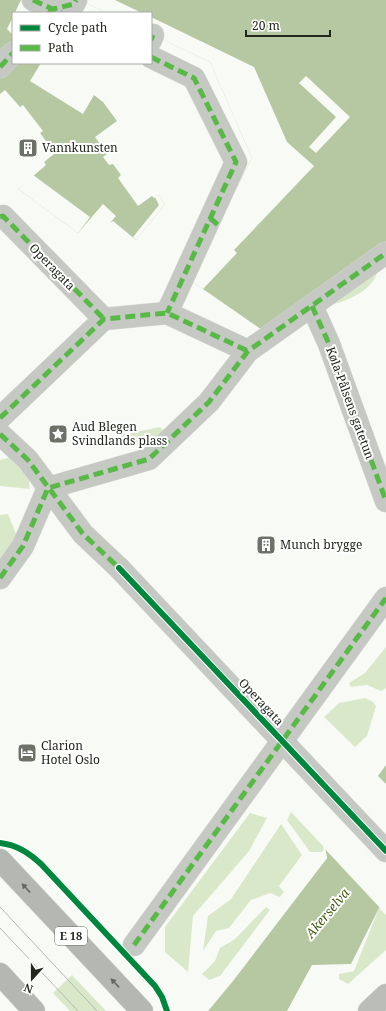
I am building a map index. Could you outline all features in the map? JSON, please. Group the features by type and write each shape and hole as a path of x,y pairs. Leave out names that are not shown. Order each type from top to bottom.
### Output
{"highway":[{"name":"E 18","path":"0,860 142,1011"},
{"path":"0,974 34,1011"}],"main road":[{"path":"369,1011 386,995"}],"street":[{"path":"33,0 54,12 74,4 76,0"},
{"path":"0,67 12,54"},
{"path":"152,57 194,78 236,162 214,221 167,313"},
{"name":"Operagata","path":"0,217 3,216 104,320"},
{"path":"0,578 23,546 48,488 149,459 209,402 248,351 386,253"},
{"name":"Køla-Pålsens gatetun","path":"312,306 329,344 386,501"},
{"path":"0,418 104,320 167,313 248,351"},
{"name":"Operagata","path":"0,434 28,460 82,534 119,568 386,851"},
{"name":"Operagata","path":"134,945 386,598"}],"shaded area":[{"path":"378,269 376,277 366,289 344,301 329,306"},
{"path":"118,427 131,433 160,427 166,433 156,442 121,446 115,431"},
{"path":"16,456 26,462 30,489 0,486 0,460"},
{"path":"8,514 19,541 0,564 0,515"},
{"path":"386,647 386,688 381,691 367,685 351,687 349,683 365,673"},
{"path":"365,698 373,702 376,706 367,736 355,747 324,717 339,703"},
{"path":"291,812 325,848 322,852 310,852 287,820"},
{"path":"250,813 267,818 249,851 193,916 188,972 165,952 165,927"},
{"path":"281,824 302,855 279,886 284,892 280,897 270,893 251,900 229,928 216,931 203,951 208,916 231,899"},
{"path":"266,907 270,910 220,976 209,980 202,974 215,961 220,948 235,939"},
{"path":"379,908 386,915 386,950 348,984 339,979 339,974 354,971"},
{"path":"72,975 106,1011 70,1011 53,993"}],"water":[{"path":"0,0 21,0 15,12 12,12 12,19 7,29 12,34 12,64 40,64 30,81 83,114 94,95 103,102 117,121 95,137 107,154 103,157 109,165 113,164 121,175 118,178 138,206 152,196 154,198 159,195 165,204 136,240 113,221 110,223 116,216 103,204 78,233 18,189 46,165 44,162 59,150 52,143 49,145 40,133 43,131 23,105 20,107 5,90 0,94"},
{"path":"80,0 386,0 386,244 265,332 190,280 252,158 210,62 152,34 152,12 105,12"},
{"name":"Akerselva","path":"386,765 386,902 379,908 351,964 312,965 287,1011 208,1011 327,858 325,848"}],"pier":[{"path":"80,0 115,0 140,12 105,12"},
{"path":"152,17 254,67 287,142 314,166 234,250 237,253 203,289 190,280 252,158 210,62 152,34"},
{"path":"306,76 350,117 316,153 309,147 336,117 299,83"},
{"path":"33,175 90,217 78,233 18,189"},
{"path":"159,195 165,204 136,240 133,237 159,205 155,197"},
{"path":"377,775 386,784 386,904 381,909 325,849 327,858 233,981 208,1011 206,1011 325,858 323,846"}],"tram line":[{"path":"0,907 97,1011"},
{"path":"0,928 78,1011"}],"marked path":[{"path":"33,0 59,12"},
{"path":"50,12 53,9 74,4 76,0"},
{"path":"0,67 12,54"},
{"path":"152,57 194,78 236,162 167,313"},
{"path":"0,217 3,216 104,319"},
{"path":"210,218 218,225"},
{"path":"0,578 23,546 48,488 149,459 209,402 248,351 386,253"},
{"path":"312,306 329,344 386,501"},
{"path":"0,418 104,319 167,313 248,351"},
{"path":"0,434 28,460 83,534 119,568"},
{"path":"134,945 386,598"}],"cycle path":[{"path":"119,568 386,851"},
{"path":"0,843 22,850 41,864 155,986 162,997 167,1011"}],"place":[{"name":"Vannkunsten","path":"28,148"},
{"name":"Aud Blegen Svindlands plass","path":"58,434"},
{"name":"Munch brygge","path":"266,545"},
{"name":"Clarion Hotel Oslo","path":"27,753"}]}
